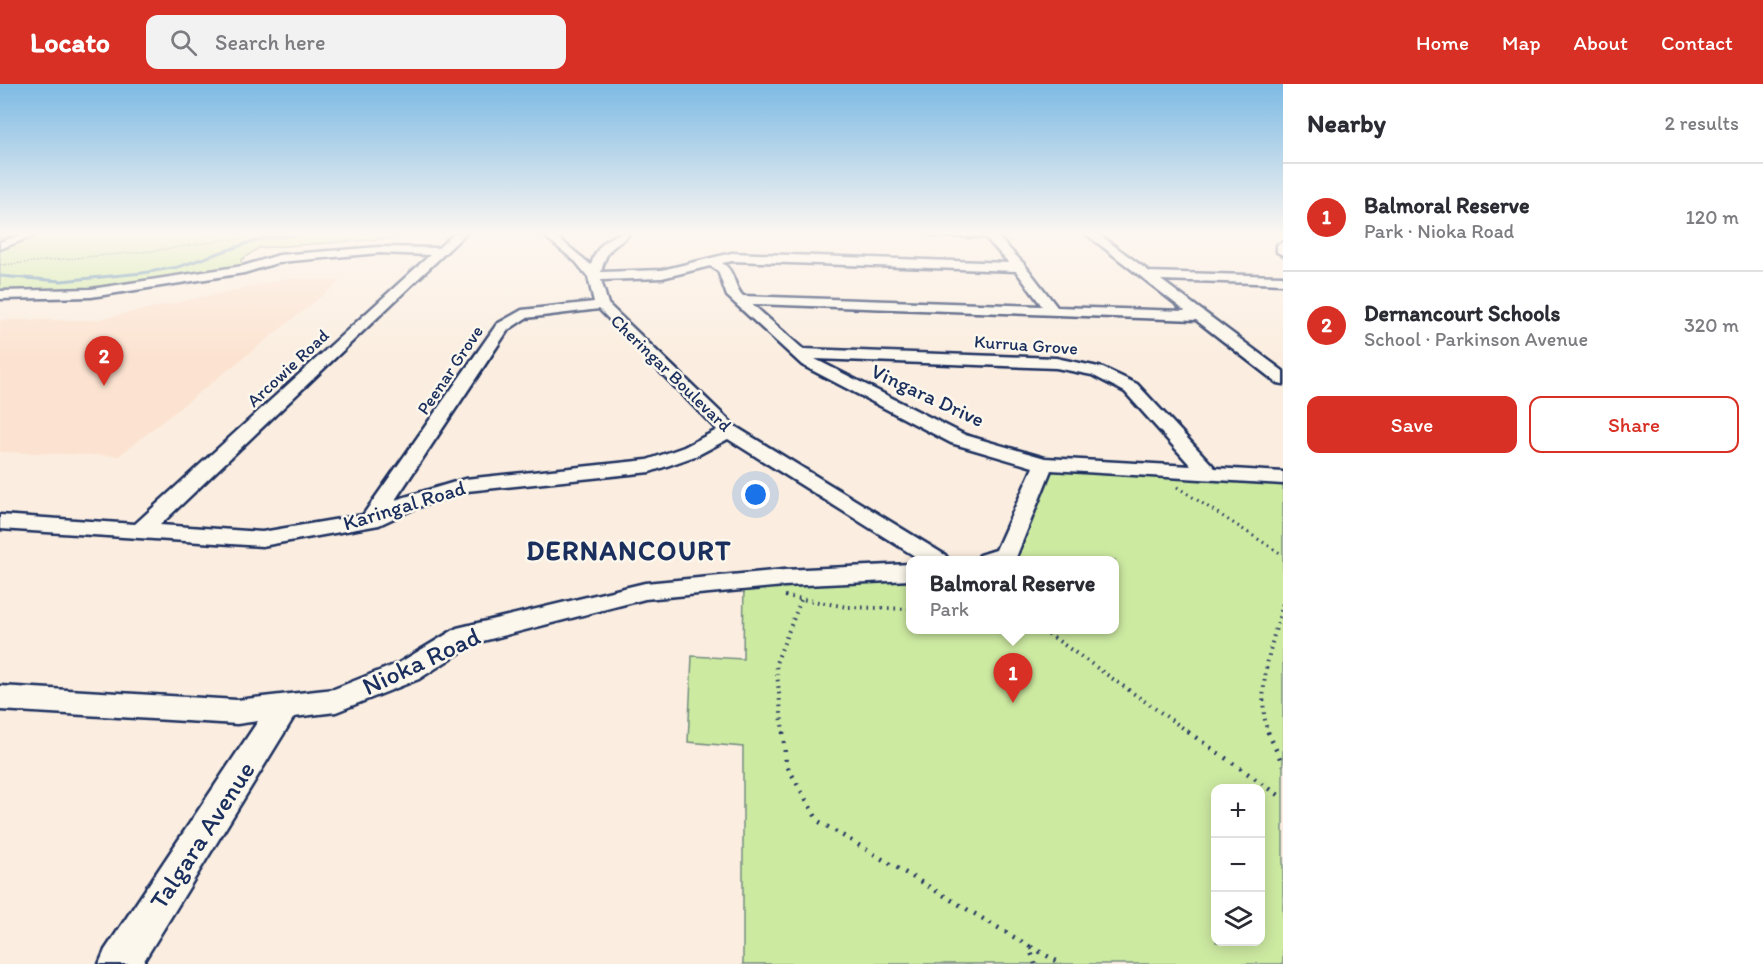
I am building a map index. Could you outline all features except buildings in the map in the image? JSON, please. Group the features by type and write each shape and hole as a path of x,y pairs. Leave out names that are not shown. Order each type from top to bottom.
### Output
{"street":[{"path":"0,295 91,293 212,274"},
{"name":"Arcowie Road","path":"141,531 417,274"},
{"path":"594,276 660,274"},
{"name":"Vingara Drive","path":"726,274 732,293 808,362 958,439 1044,464 1283,478"},
{"path":"1025,274 1052,310"},
{"path":"1143,274 1283,379"},
{"name":"Cheringar Boulevard","path":"594,276 602,305 729,431 929,556"},
{"path":"1145,276 1283,280"},
{"path":"739,300 1201,316"},
{"name":"Peenar Grove","path":"371,520 465,385 502,327 522,314 602,305"},
{"name":"Kurrua Grove","path":"798,354 1056,363 1097,371 1131,388 1209,474"},
{"path":"1260,362 1283,363"},
{"name":"Karingal Road","path":"0,522 262,539 371,520 405,504 465,485 650,466 691,451 729,431"},
{"path":"1006,556 1044,464"},
{"name":"Nioka Road","path":"0,698 237,712 336,700 409,671 466,635 645,591 784,578 906,572"},
{"name":"Talgara Avenue","path":"119,964 285,706"}],"path":[{"path":"1176,486 1283,555"},
{"path":"781,594 801,600 906,609"},
{"path":"801,600 776,663 786,764 818,821 1062,964"},
{"path":"1283,603 1267,660 1264,724 1269,742 1283,765"},
{"path":"1049,634 1283,798"},
{"path":"1029,946 1035,964"}],"shaded area":[{"path":"290,278 341,281 119,456 0,452 0,320 96,320"}],"green space":[{"path":"0,274 212,274 91,293 0,295"},
{"path":"1044,464 1283,478 1283,964 743,964 743,747 688,742 692,656 743,659 744,582 906,572 906,634 1119,634 1119,556 1006,556"}],"waterway":[{"path":"0,276 61,281 131,274"}],"place":[{"name":"Dernancourt Schools","path":"104,386"},
{"name":"Balmoral Reserve","path":"1013,703"}],"district":[{"name":"DERNANCOURT","path":"629,550"}]}
